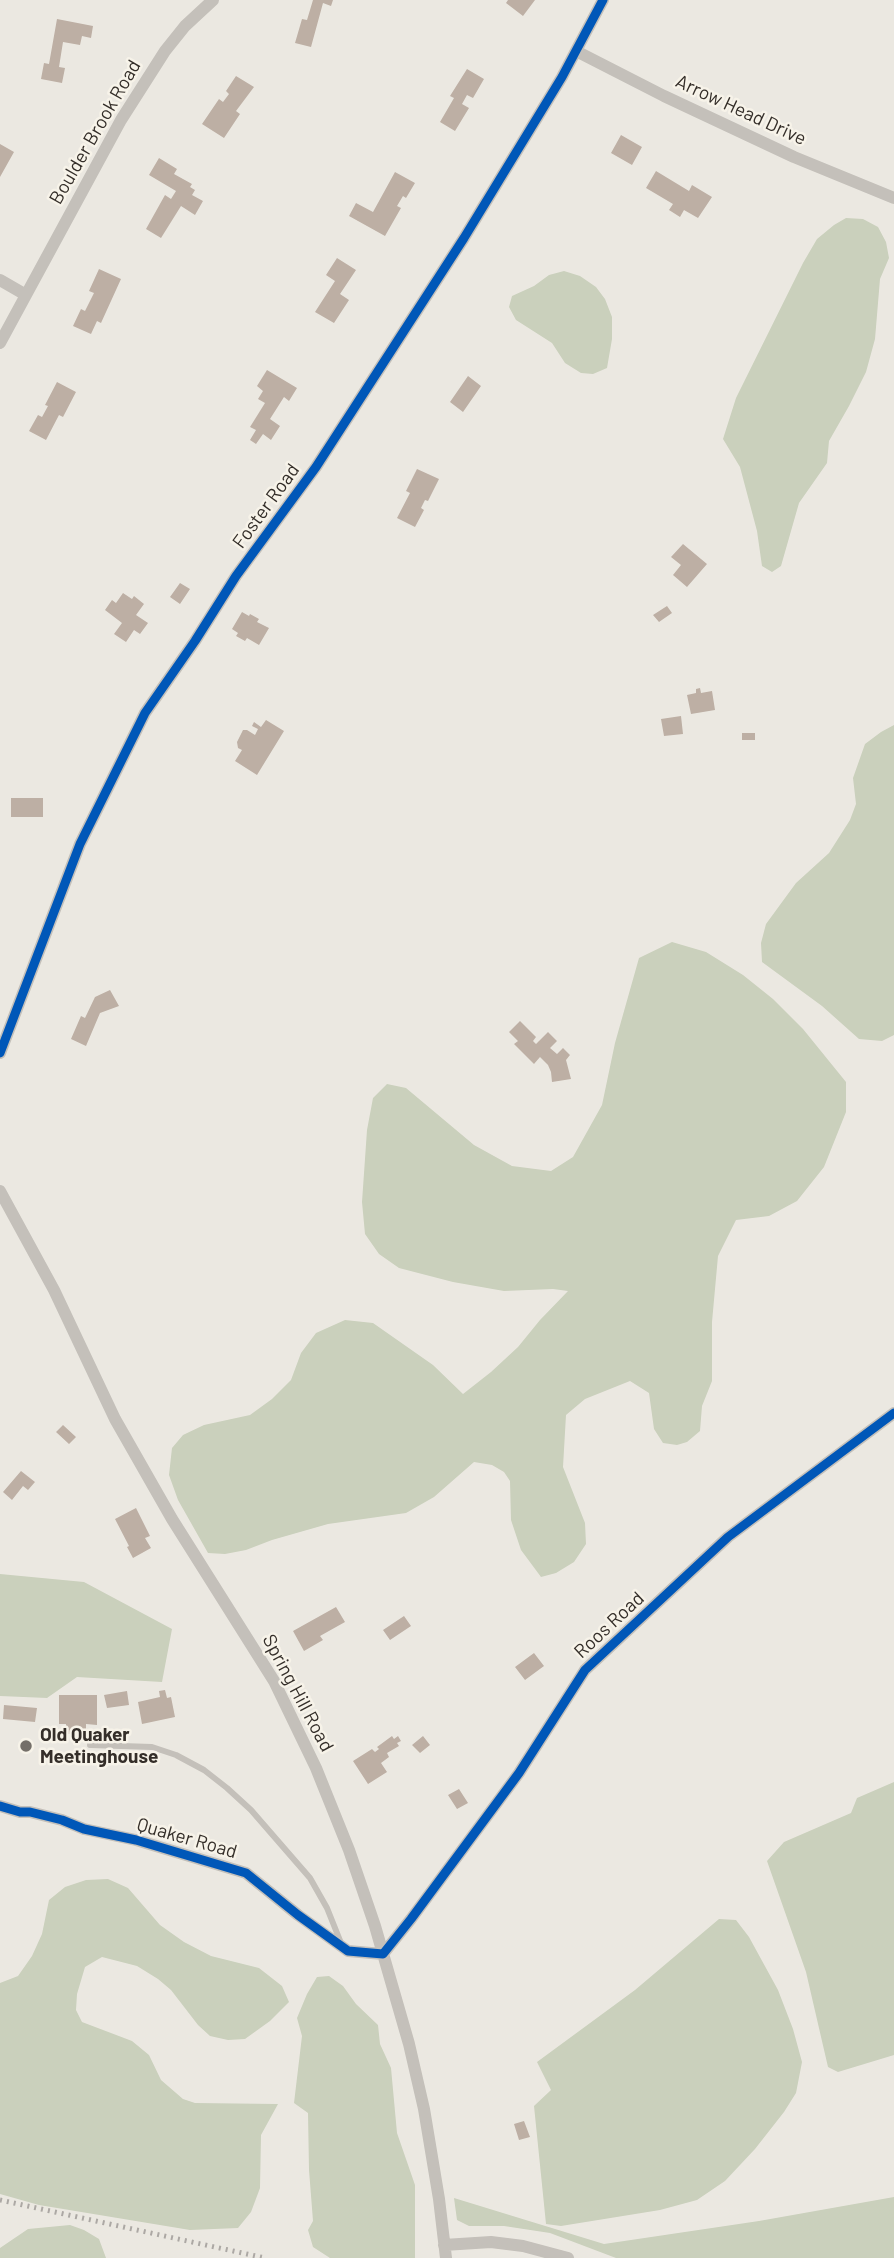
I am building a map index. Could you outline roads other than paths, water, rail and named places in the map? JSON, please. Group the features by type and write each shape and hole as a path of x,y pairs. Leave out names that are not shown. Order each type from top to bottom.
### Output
{"street":[{"name":"Boulder Brook Road","path":"0,343 127,110 185,26 213,0"},
{"name":"Foster Road","path":"0,1053 80,844 145,713 236,576 316,467 464,238 576,51 603,0"},
{"name":"Arrow Head Drive","path":"576,51 794,157 891,194"},
{"path":"0,280 26,295"},
{"name":"Spring Hill Road","path":"0,1191 54,1290 115,1419 172,1519 274,1681 316,1768 349,1850 409,2044 424,2109 445,2252"},
{"name":"Roos Road","path":"383,1954 519,1773 585,1670 728,1538 894,1413"},
{"name":"Quaker Road","path":"0,1806 136,1840 246,1873 348,1951 383,1954"},
{"path":"445,2252 491,2242 523,2246 568,2258"}],"lane":[{"path":"90,1745 152,1747 176,1755 204,1770 227,1788 260,1820 310,1878 327,1908 343,1948"}],"railway":[{"path":"0,2200 265,2258"}],"place":[{"name":"Old Quaker Meetinghouse","path":"26,1746"}]}
